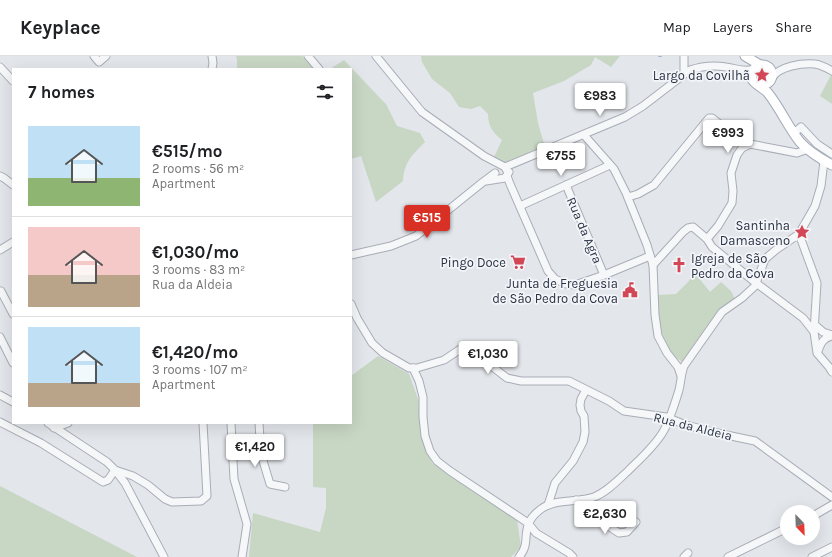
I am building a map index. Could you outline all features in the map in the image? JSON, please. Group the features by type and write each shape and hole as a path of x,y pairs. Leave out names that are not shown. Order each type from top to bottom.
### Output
{"main road":[{"path":"745,56 752,64 772,72 770,92 772,98"},
{"path":"761,67 752,72 752,79 754,82 772,98 800,142 828,163"},
{"path":"759,86 766,85 771,80"}],"street":[{"path":"94,56 99,62 106,56"},
{"path":"212,56 212,68"},
{"path":"308,56 318,68"},
{"path":"376,56 422,112 484,156 502,173 510,184 548,271 555,279 566,284 576,285 650,256"},
{"path":"684,56 684,74"},
{"path":"352,255 391,246 416,236 483,182 502,173 517,163 625,117 643,106 690,70 706,66 724,66 748,71 761,67 778,65 790,66 814,64 832,71"},
{"path":"771,80 777,71 790,66"},
{"path":"0,68 12,79"},
{"path":"742,70 752,79"},
{"path":"628,197 638,194 654,185 709,118 712,118 746,145"},
{"path":"794,133 801,127 817,144 832,154"},
{"path":"584,135 610,165 628,197 647,245 653,265 655,315 658,336 667,353 678,367 681,376"},
{"path":"707,239 718,226 732,204 733,191 731,173 737,155 742,148 750,144 797,153 808,149"},
{"path":"519,557 526,549 528,523 541,509 548,505 595,496 613,484 656,442 664,431 680,388 684,366 722,312 742,298 755,286 765,259 799,234 815,206 828,163"},
{"path":"520,206 610,165"},
{"path":"0,176 12,184"},
{"name":"Rua da Agra","path":"566,185 604,275"},
{"path":"653,265 688,228 693,227 707,239 712,247 756,283 815,328 832,336"},
{"path":"799,234 817,283 815,328 817,353 832,372"},
{"path":"1,247 12,242"},
{"path":"1,291 12,312"},
{"path":"352,306 372,343 383,353 409,368 413,368 424,397 423,417 425,436 430,451 437,461 470,485 528,523 536,532 573,557"},
{"path":"817,353 821,342 827,337 832,336"},
{"path":"0,337 12,361"},
{"name":"Rua da Aldeia","path":"413,368 444,360 465,346 472,348 485,361 507,378 521,380 569,381 609,401 624,411 669,417 686,425 754,440 832,498"},
{"path":"548,505 555,483 573,461 583,442 585,432 584,416 580,405 581,399 586,390"},
{"path":"0,395 12,401"},
{"path":"0,422 40,443 103,482 108,480 115,470"},
{"path":"115,470 133,476 148,485 165,499 172,502 201,501 207,496 203,424"},
{"path":"230,424 234,479 247,524 242,557"},
{"path":"259,424 261,454 270,484 285,487"},
{"path":"56,425 107,462 115,470 125,483 164,557"},
{"path":"576,500 587,512 620,533 627,532 636,522"},
{"path":"820,512 832,505"},
{"path":"728,557 780,531"},
{"path":"812,557 832,547"}],"green space":[{"path":"236,56 302,56 312,68 237,68"},
{"path":"421,56 620,56 611,67 595,57 591,65 564,81 533,93 538,123 545,147 507,164 502,163 494,157 502,140 492,129 488,114 480,106 471,109 459,107 450,93 432,79 422,62"},
{"path":"344,60 352,68 332,68"},
{"path":"352,68 386,104 397,126 420,133 425,142 416,151 407,164 403,181 376,202 361,156 352,159"},
{"path":"765,69 769,74 765,82 757,80 755,73 758,70"},
{"path":"832,73 832,104 820,96"},
{"path":"695,273 710,292 721,282 731,291 735,299 684,361 681,361 668,348 664,340 657,295 676,294"},
{"path":"378,356 409,374 419,402 423,442 432,463 517,520 521,547 511,557 249,557 253,513 320,532 326,508 326,488 313,487 313,424 352,424 352,375"},
{"path":"0,486 137,557 0,557"}],"place":[{"name":"Largo da Covilhã","path":"762,75"},
{"name":"Santinha Damasceno","path":"802,232"},
{"name":"Pingo Doce","path":"518,262"},
{"name":"Igreja de São Pedro da Cova","path":"679,265"},
{"name":"Junta de Freguesia de São Pedro da Cova","path":"630,290"}]}
